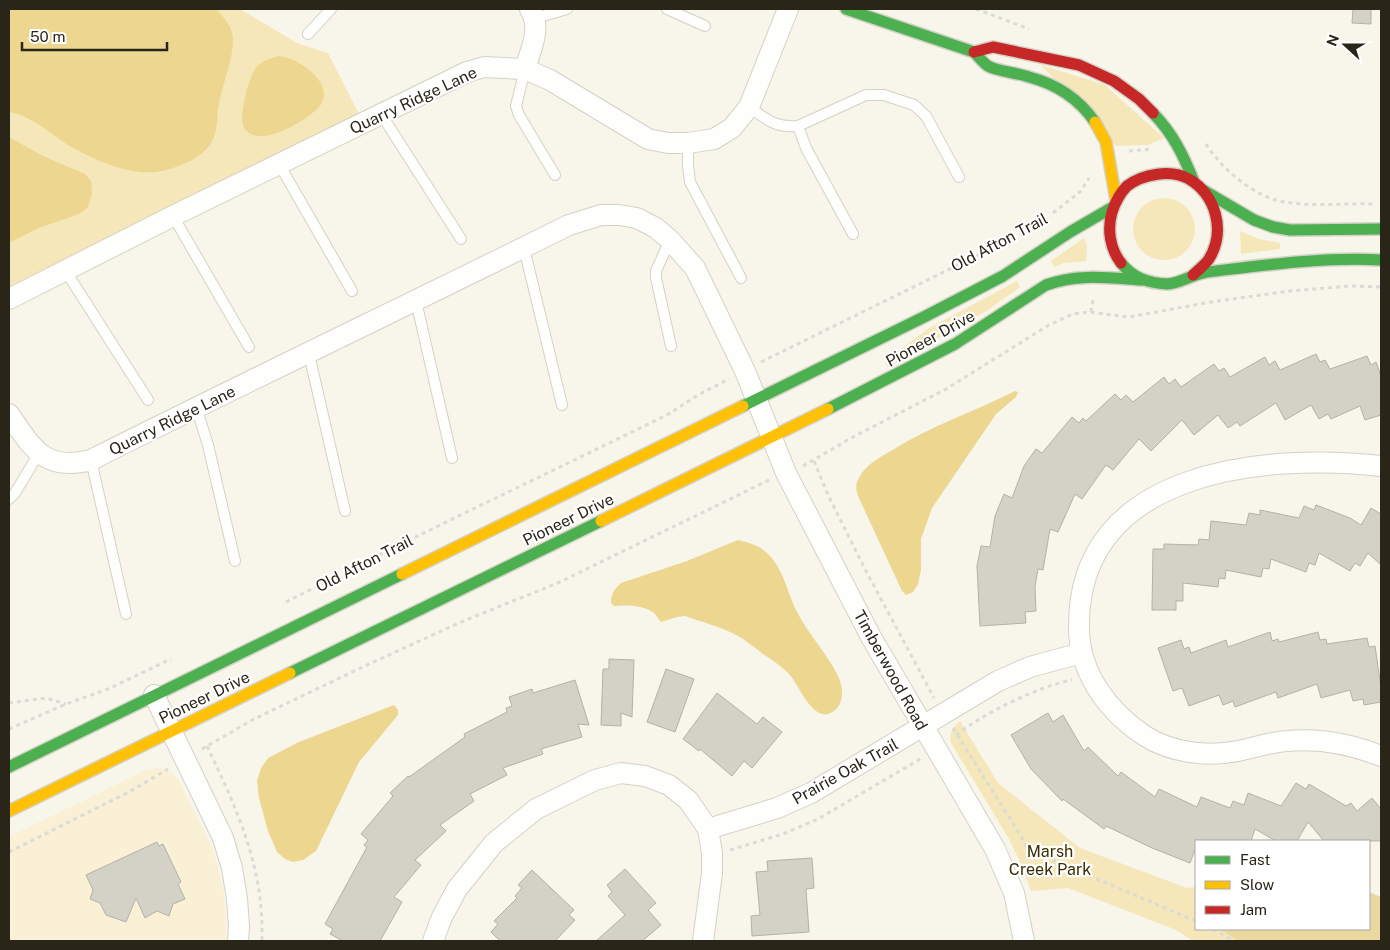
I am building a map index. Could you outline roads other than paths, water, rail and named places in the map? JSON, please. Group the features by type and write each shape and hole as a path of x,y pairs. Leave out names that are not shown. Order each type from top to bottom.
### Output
{"street":[{"name":"Quarry Ridge Lane","path":"9,299 381,114 468,72 484,67 525,69 550,80 648,139 668,143 688,143 714,139 732,128 749,107 788,9"},
{"path":"846,9 974,52 988,66 1041,81 1072,97 1098,125 1108,152 1114,204 1108,228 1112,250 1125,268 1143,280 1160,284 1172,284 1193,275 1292,260 1337,258 1381,260"},
{"path":"525,69 536,30 533,14"},
{"path":"974,52 993,47 1066,62 1114,81 1133,94 1152,111 1174,136 1194,182"},
{"path":"1114,204 1128,186 1138,180 1148,175 1172,174 1194,182 1203,190 1246,216 1270,227 1290,230 1381,229"},
{"path":"1193,275 1209,260 1218,238 1217,216 1212,202 1203,190"},
{"name":"Pioneer Drive","path":"9,767 978,289 1018,267 1114,204"},
{"name":"Quarry Ridge Lane","path":"9,414 39,453 64,463 76,464 91,460 569,225 601,215 637,218 656,228 670,240 694,268 745,371 756,399"},
{"name":"Pioneer Drive","path":"9,811 940,353 1049,284 1079,276 1143,280"},
{"name":"Timberwood Road","path":"756,399 786,473 833,564 923,727 995,849 1014,893 1024,941"},
{"path":"1381,466 1328,462 1252,467 1216,474 1182,484 1142,502 1110,532 1089,569 1079,609 1078,631 1081,653 1090,676 1103,698 1123,719 1148,738 1172,748 1198,753 1218,754 1283,741 1310,741 1340,743 1381,756"},
{"name":"Prairie Oak Trail","path":"708,829 777,808 811,793 1011,674 1081,653"},
{"path":"154,695 223,838 232,868 237,899 238,941"},
{"path":"433,941 442,917 457,889 494,843 536,809 595,780 620,773 644,776 669,785 688,800 708,829 712,853 712,873 703,941"}],"lane":[{"path":"308,34 331,9"},
{"path":"533,14 567,9"},
{"path":"667,9 705,26"},
{"path":"525,69 516,106 519,115 555,175"},
{"path":"749,107 770,122 783,127 798,126 866,95 884,94 914,105 926,116 959,177"},
{"path":"381,114 461,239"},
{"path":"798,126 806,148 853,234"},
{"path":"688,143 690,182 741,278"},
{"path":"279,164 352,291"},
{"path":"173,216 249,347"},
{"path":"670,240 656,271 656,278 671,346"},
{"path":"524,248 562,405"},
{"path":"65,270 148,400"},
{"path":"416,301 452,458"},
{"path":"308,354 345,511"},
{"path":"196,407 208,445 236,561"},
{"path":"9,499 15,493 39,453"},
{"path":"91,460 126,614"}],"park label":[{"name":"Marsh Creek Park","path":"1050,860"}]}
